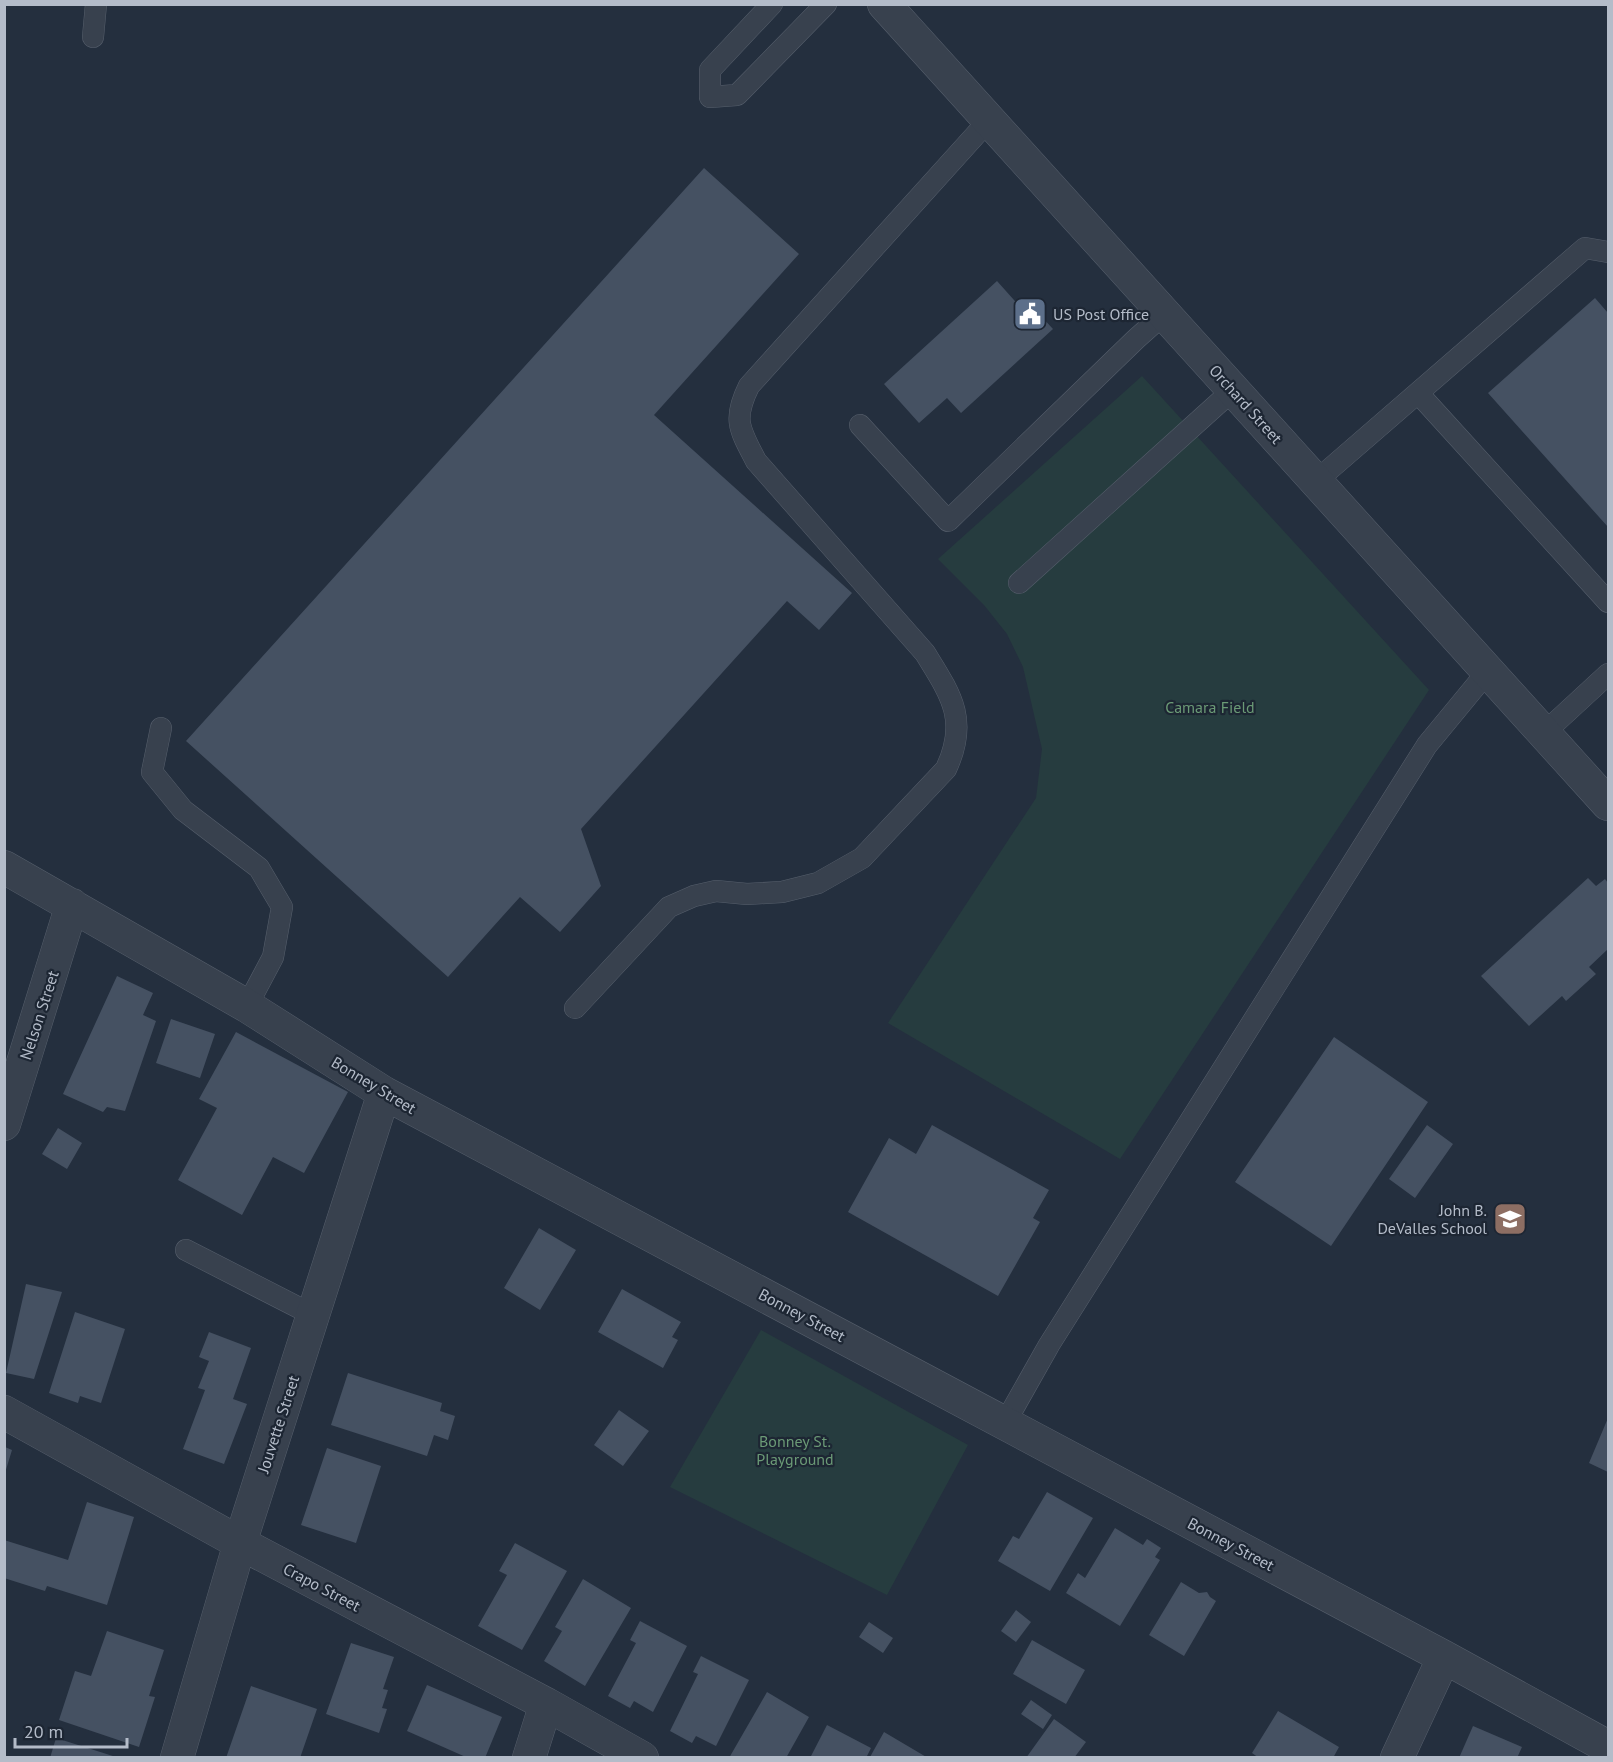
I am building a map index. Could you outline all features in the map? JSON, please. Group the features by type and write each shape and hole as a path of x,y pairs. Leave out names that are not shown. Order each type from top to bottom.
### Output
{"street":[{"name":"Orchard Street","path":"884,4 1608,804"},
{"name":"Bonney Street","path":"4,867 247,1005 384,1093 1444,1657 1608,1747"},
{"name":"Nelson Street","path":"4,1124 72,905"},
{"name":"Jouvette Street","path":"177,1758 240,1544 384,1093"},
{"name":"Crapo Street","path":"4,1412 240,1544 546,1704 642,1758"},
{"path":"1397,1758 1444,1657"},
{"path":"529,1758 546,1704"}],"lane":[{"path":"93,37 96,4"},
{"path":"772,4 710,70 710,97 737,95 826,4"},
{"path":"576,1008 669,907 694,896 716,891 747,894 782,892 818,883 862,858 946,769 958,736 957,716 943,682 926,652 756,461 743,436 739,423 739,411 749,386 989,120"},
{"path":"1316,481 1585,248 1608,252"},
{"path":"860,425 948,521 1164,314"},
{"path":"1019,583 1233,390"},
{"path":"1418,393 1608,602"},
{"path":"1005,1423 1049,1345 1427,745 1488,671"},
{"path":"1544,733 1608,674"},
{"path":"161,728 152,772 183,810 259,868 282,907 273,957 247,1005"},
{"path":"186,1250 313,1315"}],"green space":[{"name":"Camara Field","path":"1142,376 1429,690 1120,1159 888,1023 1036,798 1042,749 1023,667 1007,634 984,605 938,559"},
{"name":"Bonney St. Playground","path":"761,1330 968,1445 887,1595 670,1487"}],"building":[{"path":"704,168 799,254 654,415 852,593 819,630 787,601 581,829 601,886 560,932 520,897 448,977 186,741"},
{"path":"997,281 1022,309 1029,303 1053,329 961,413 947,398 919,423 884,384"},
{"path":"1595,298 1608,313 1608,527 1488,393"},
{"path":"1588,878 1596,886 1605,879 1608,883 1608,949 1589,967 1596,974 1566,1001 1562,996 1529,1026 1481,976"},
{"path":"117,976 153,993 143,1015 156,1021 125,1111 107,1107 103,1112 63,1094"},
{"path":"171,1019 215,1034 200,1078 156,1063"},
{"path":"236,1032 348,1092 304,1173 273,1157 242,1215 178,1180 217,1108 199,1099"},
{"path":"1334,1037 1428,1102 1331,1246 1235,1182"},
{"path":"932,1125 1049,1190 1033,1218 1040,1222 998,1296 848,1212 889,1138 916,1154"},
{"path":"1427,1125 1453,1144 1415,1198 1389,1179"},
{"path":"58,1128 82,1143 67,1169 42,1154"},
{"path":"539,1228 576,1250 540,1310 504,1288"},
{"path":"26,1284 62,1292 34,1379 6,1373"},
{"path":"622,1289 681,1322 672,1337 678,1340 663,1368 598,1332"},
{"path":"75,1312 125,1329 101,1403 80,1396 78,1403 49,1393"},
{"path":"209,1332 251,1348 233,1399 247,1404 224,1464 183,1449 205,1390 198,1388 209,1361 199,1357"},
{"path":"348,1373 442,1403 440,1411 455,1416 448,1440 434,1435 427,1456 331,1425"},
{"path":"619,1410 649,1431 623,1466 594,1445"},
{"path":"1608,1418 1608,1472 1589,1463"},
{"path":"5,1447 12,1450 5,1473"},
{"path":"327,1448 381,1466 356,1543 301,1525"},
{"path":"1047,1492 1093,1518 1050,1591 998,1561 1013,1536 1019,1539"},
{"path":"87,1502 134,1517 107,1605 47,1586 45,1591 4,1578 4,1540 68,1560"},
{"path":"1115,1528 1143,1545 1147,1539 1161,1548 1155,1557 1160,1560 1120,1626 1066,1593 1078,1573 1085,1578"},
{"path":"515,1543 567,1571 522,1650 478,1626 507,1575 499,1571"},
{"path":"583,1579 631,1608 585,1686 544,1661 562,1631 555,1627"},
{"path":"1181,1582 1199,1593 1207,1592 1216,1601 1184,1656 1149,1635"},
{"path":"1016,1610 1031,1622 1016,1642 1001,1631"},
{"path":"640,1621 687,1646 653,1712 634,1701 630,1708 608,1696 636,1643 630,1640"},
{"path":"869,1622 893,1638 883,1653 859,1637"},
{"path":"107,1631 164,1650 149,1696 155,1697 139,1747 59,1720 75,1671 91,1676"},
{"path":"1032,1640 1085,1670 1066,1704 1013,1674"},
{"path":"351,1643 394,1657 383,1689 388,1690 382,1708 387,1709 379,1733 326,1714"},
{"path":"701,1656 749,1680 716,1746 696,1736 692,1743 670,1731 698,1674 693,1672"},
{"path":"427,1685 502,1717 485,1758 468,1758 407,1731"},
{"path":"251,1686 317,1709 300,1758 226,1758"},
{"path":"767,1692 809,1717 786,1758 729,1758"},
{"path":"1031,1700 1052,1715 1043,1729 1021,1714"},
{"path":"1278,1711 1339,1747 1333,1758 1259,1758 1252,1753"},
{"path":"1054,1719 1086,1742 1074,1758 1026,1758"},
{"path":"827,1725 871,1748 866,1758 810,1758"},
{"path":"1473,1726 1522,1747 1517,1758 1459,1758"},
{"path":"884,1732 928,1758 870,1757"},
{"path":"56,1738 116,1757 116,1758 50,1758"}],"place":[{"name":"US Post Office","path":"1030,314"},
{"name":"John B. DeValles School","path":"1510,1219"}]}
